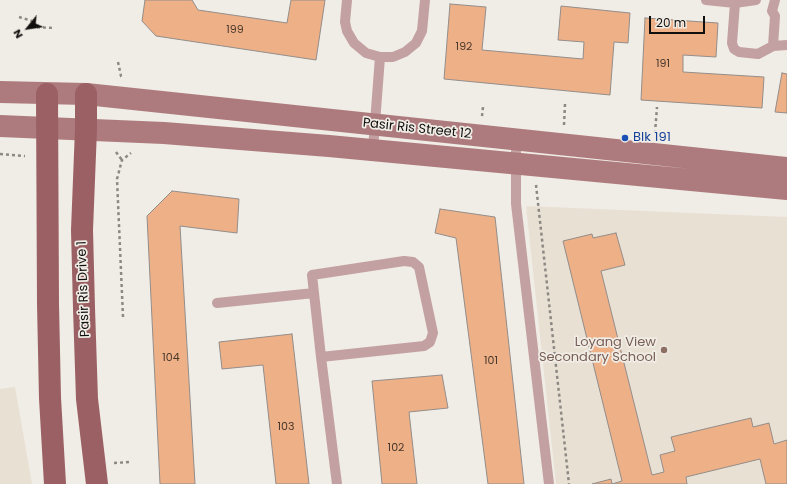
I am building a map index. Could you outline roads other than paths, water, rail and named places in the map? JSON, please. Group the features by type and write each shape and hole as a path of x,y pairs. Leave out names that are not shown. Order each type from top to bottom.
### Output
{"main road":[{"path":"47,94 48,320 50,398 55,484"},
{"name":"Pasir Ris Drive 1","path":"86,94 82,230 84,308 87,399 97,484"}],"street":[{"name":"Pasir Ris Street 12","path":"0,92 86,94 516,138 787,168"},
{"name":"Pasir Ris Street 12","path":"0,126 164,133 373,149 787,189"}],"lane":[{"path":"347,0 345,22 347,31 354,43 366,53 380,57 393,57 406,52 416,43 422,30 425,0"},
{"path":"706,0 735,3 756,0"},
{"path":"772,46 775,16 772,11 775,0"},
{"path":"735,3 732,43 734,49 739,52 758,54 772,46 787,45"},
{"path":"373,149 380,57"},
{"path":"516,138 516,204 549,484"},
{"path":"322,357 424,346 430,342 433,333 419,267 413,262 404,261 312,274 337,484"},
{"path":"217,303 314,293"}],"place":[{"name":"Blk 191","path":"625,138"},
{"name":"Loyang View Secondary School","path":"664,350"}]}
